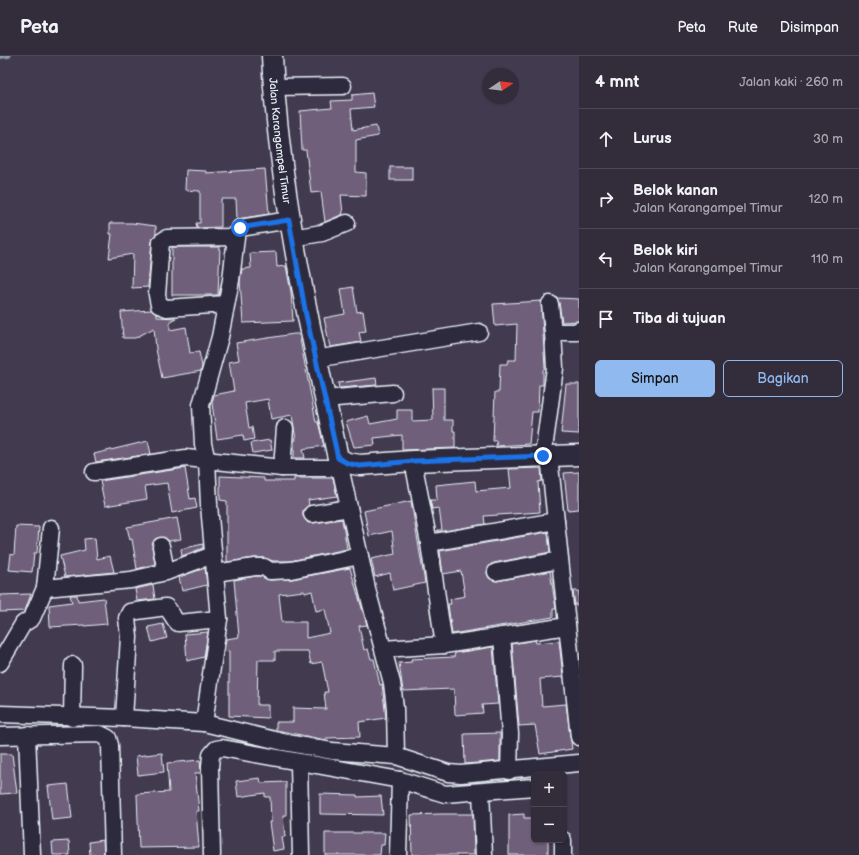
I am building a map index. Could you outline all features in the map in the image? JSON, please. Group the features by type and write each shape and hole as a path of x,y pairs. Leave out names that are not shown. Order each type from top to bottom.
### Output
{"street":[{"name":"Jalan Karangampel Timur","path":"272,56 273,87 290,229 339,463"},
{"path":"273,87 343,86"},
{"path":"204,723 219,619 207,460 203,444 201,405 220,337 236,237 240,228 243,227 290,229 322,233 347,223"},
{"path":"226,304 167,308 159,305 157,295 161,242 167,238 236,237"},
{"path":"550,304 555,368 546,456 556,521 567,626 575,656 579,738"},
{"path":"553,332 576,332 579,330"},
{"path":"316,359 479,332"},
{"path":"325,399 393,394"},
{"path":"282,468 285,428"},
{"path":"94,472 186,458 282,468 339,463 360,466 414,461 579,455"},
{"path":"414,461 429,543 444,645"},
{"path":"339,463 368,593 392,683 395,708 396,756"},
{"path":"312,514 349,508"},
{"path":"429,543 556,521"},
{"path":"0,663 23,624 32,618 45,588 51,528"},
{"path":"160,546 166,572"},
{"path":"45,588 112,582 166,572 213,555"},
{"path":"215,573 255,567 264,567 270,571 291,570 360,556"},
{"path":"496,572 560,560"},
{"path":"124,718 129,637 127,618 130,612 166,607 170,610 172,618 178,623 219,619"},
{"path":"383,649 444,645 567,626"},
{"path":"502,636 510,734 509,771"},
{"path":"72,665 72,718"},
{"path":"0,714 72,718 124,718 204,723 283,742 332,751 396,756 448,773 461,774 509,771 579,763"},
{"path":"0,736 100,734 108,738 110,745 113,855"},
{"path":"27,735 32,855"},
{"path":"212,855 210,767 211,755 216,749 222,748 400,780 445,794 531,787"},
{"path":"299,763 301,855"},
{"path":"398,855 400,780"},
{"path":"481,792 484,855"},
{"path":"563,843 563,855"}],"building":[{"path":"372,93 374,107 351,109 353,130 376,126 378,136 356,140 356,172 366,173 366,196 341,195 343,214 325,222 321,192 311,193 306,150 302,150 300,111 332,108 331,101 352,100 352,95"},
{"path":"390,167 412,167 412,180 390,180"},
{"path":"265,169 269,214 237,219 236,199 221,199 221,227 197,228 196,223 200,223 200,191 185,190 186,170 206,171 206,173"},
{"path":"110,223 132,223 156,226 156,234 152,241 148,287 132,288 133,254 109,258 112,234 110,234"},
{"path":"172,247 220,247 218,295 172,295"},
{"path":"276,252 277,267 286,266 291,292 293,321 243,323 240,281 242,269 251,268 250,253"},
{"path":"353,287 357,312 363,311 366,331 359,332 361,342 330,347 324,318 345,314 341,289"},
{"path":"557,298 579,299 579,321 562,322"},
{"path":"541,301 545,368 543,370 543,385 539,385 538,412 532,412 529,444 496,446 497,441 493,441 495,392 499,392 500,364 507,364 508,360 516,360 517,324 495,326 493,304"},
{"path":"151,310 157,314 157,317 176,318 170,321 170,330 186,327 190,353 199,352 202,366 201,371 162,378 156,349 154,328 135,338 123,338 121,312"},
{"path":"299,334 316,422 318,422 324,446 303,449 305,458 294,458 294,441 296,440 292,415 271,419 268,399 245,403 249,428 252,427 254,439 244,441 243,435 217,439 212,403 214,395 234,391 229,362 239,360 236,343"},
{"path":"376,378 377,385 339,388 338,383"},
{"path":"566,384 579,384 579,434 561,433"},
{"path":"432,388 444,388 444,420 453,420 453,431 455,431 455,448 402,450 402,435 374,438 375,445 354,447 346,422 368,416 370,424 397,419 397,410 412,410 412,421 433,420"},
{"path":"270,440 272,450 253,453 251,443"},
{"path":"148,441 151,454 96,462 94,454"},
{"path":"185,468 190,499 195,498 197,508 172,513 167,483 145,486 147,499 105,506 100,481"},
{"path":"541,468 542,481 538,482 540,512 484,516 485,524 438,532 437,530 442,530 439,508 432,509 430,500 437,500 436,485 475,481 476,491 511,488 509,469"},
{"path":"579,472 579,509 568,510 564,473"},
{"path":"220,476 264,478 264,481 294,481 294,478 333,478 337,496 308,500 309,505 303,510 303,516 308,523 342,519 347,549 290,561 273,561 264,558 255,558 227,562 227,501 220,500"},
{"path":"411,501 425,583 393,590 390,573 375,577 371,559 395,554 392,531 369,536 364,511"},
{"path":"177,518 181,539 169,541 164,537 155,539 152,547 155,564 137,569 132,539 130,540 127,527"},
{"path":"16,526 39,527 37,553 34,553 32,572 9,570 11,554 14,555"},
{"path":"548,532 550,552 494,563 490,565 487,573 489,578 497,581 550,571 556,609 553,609 553,617 452,634 448,604 451,604 450,599 465,596 461,571 443,574 440,551"},
{"path":"95,538 97,559 110,556 114,572 65,577 60,556 85,550 84,539"},
{"path":"203,544 203,548 182,556 181,549"},
{"path":"205,568 207,585 182,591 179,577"},
{"path":"350,568 367,625 359,626 364,650 368,649 371,659 374,659 380,685 382,684 386,718 359,722 360,737 326,738 326,740 276,730 276,722 293,722 293,708 326,709 324,692 328,692 322,662 311,664 308,651 275,651 275,660 258,660 257,705 268,705 268,718 229,716 229,651 224,652 226,639 239,637 234,580 256,576 261,576 270,580 292,579","holes":["304,591 305,593 312,591 316,611 325,609 330,633 306,638 306,622 282,622 279,594"]},
{"path":"153,585 155,599 137,601 135,589"},
{"path":"573,591 579,591 579,605 575,605"},
{"path":"31,594 25,611 0,612 0,595"},
{"path":"70,595 77,595 78,601 104,598 107,624 50,627 49,605 72,602"},
{"path":"163,624 167,638 152,642 148,627"},
{"path":"208,632 204,657 187,661 185,634"},
{"path":"535,640 536,643 559,641 563,677 540,679 542,706 566,704 572,749 540,754 535,725 519,726 512,644"},
{"path":"493,647 498,704 482,705 483,713 455,715 454,689 403,691 399,663 412,662 411,659 454,657 455,653"},
{"path":"500,733 500,761 465,764 464,734"},
{"path":"162,753 164,772 138,775 136,756"},
{"path":"0,754 12,754 17,793 0,794"},
{"path":"200,760 201,773 195,773 199,811 196,811 199,847 139,848 137,794 169,792 167,763"},
{"path":"260,778 261,783 286,782 286,816 283,816 285,837 282,837 284,849 273,851 269,822 271,822 270,797 265,797 265,793 238,797 236,781"},
{"path":"68,784 72,818 52,820 48,786"},
{"path":"320,794 357,795 357,797 381,796 383,815 320,814"},
{"path":"473,814 474,855 412,855 411,815"},
{"path":"524,814 524,818 531,818 531,843 548,843 548,855 509,855 509,815"},
{"path":"325,833 385,833 384,845 381,845 380,855 325,855"},
{"path":"103,840 104,855 90,855 89,842"},
{"path":"69,841 70,855 53,855 52,842"}],"waterway":[{"path":"0,57 9,56"}],"route":[{"path":"240,228 289,220 306,315 338,458 347,463 360,466 414,461 543,456"}]}
